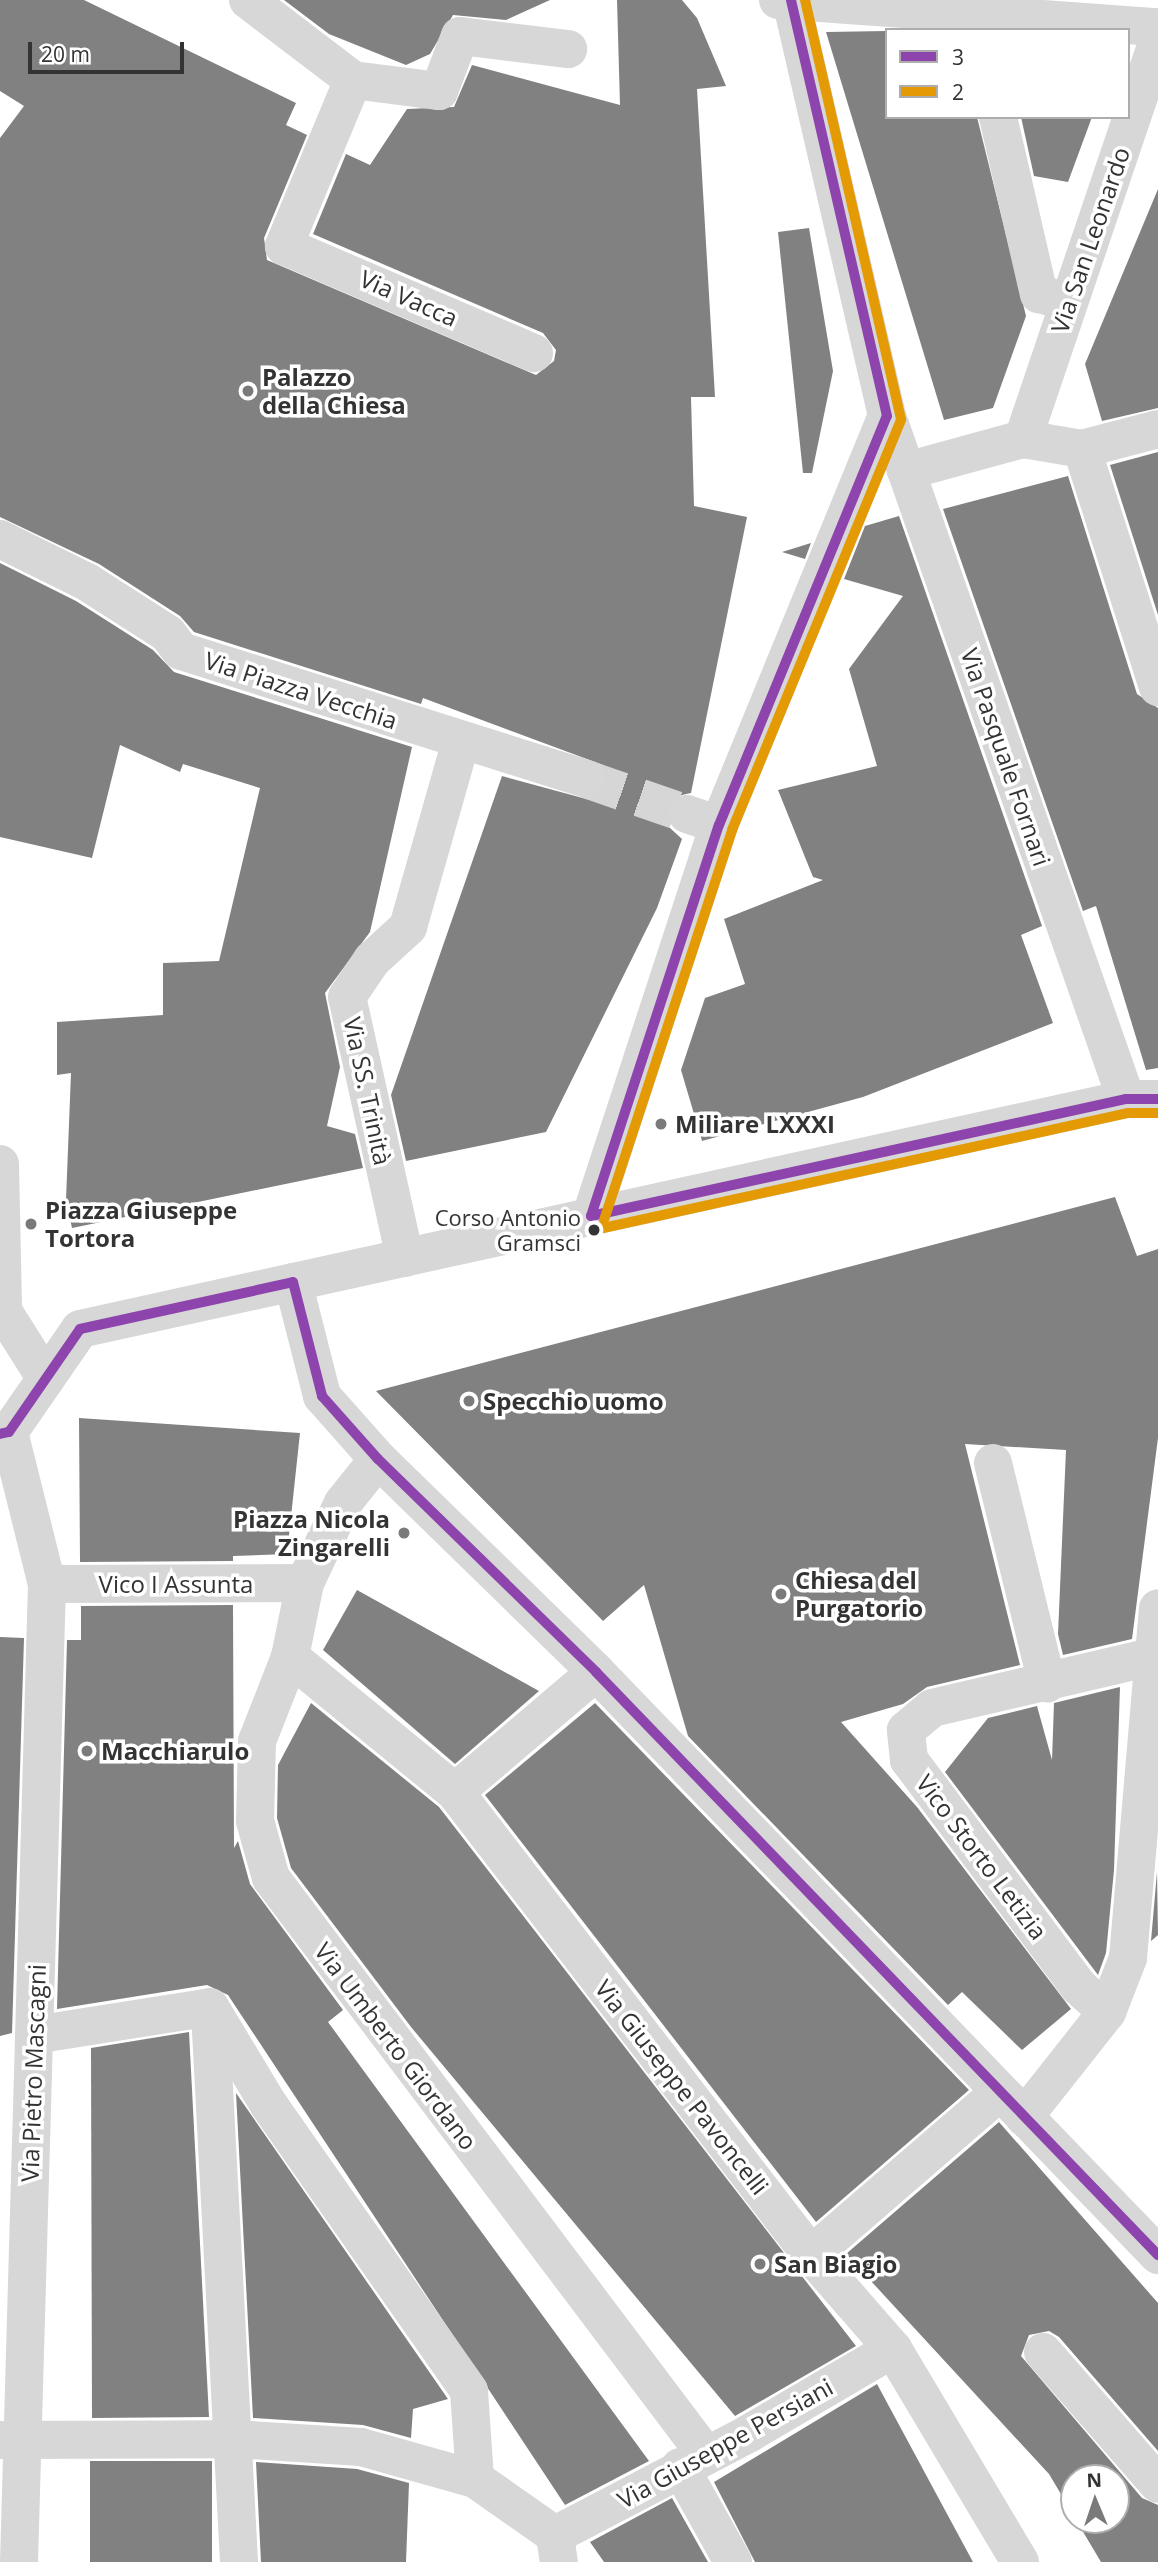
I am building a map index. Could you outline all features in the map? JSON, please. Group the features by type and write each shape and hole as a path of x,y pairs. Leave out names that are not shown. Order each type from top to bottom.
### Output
{"street":[{"path":"248,0 298,35 353,80 439,91 460,36 568,49"},
{"path":"787,1 975,22 1158,27"},
{"name":"Via Pasquale Fornari","path":"787,1 887,415 1142,1099"},
{"name":"Via San Leonardo","path":"1023,439 1158,41"},
{"name":"Via Vacca","path":"353,80 284,246 534,353"},
{"path":"998,119 1039,294 1069,302"},
{"path":"590,1216 703,819 887,415"},
{"path":"906,471 1023,439 1082,450 1158,429"},
{"path":"1082,450 1158,687"},
{"name":"Via Piazza Vecchia","path":"0,539 86,582 167,634 181,651 460,744 511,751 586,779"},
{"name":"Via SS. Trinità","path":"405,1258 347,998 372,960 408,927 460,744"},
{"path":"5,1433 80,1329 590,1216 1142,1099"},
{"path":"0,1164 3,1311 46,1378"},
{"path":"293,1282 323,1396 378,1459 596,1672 1158,2255"},
{"name":"Via Pietro Mascagni","path":"5,1433 47,1584 34,2035 11,2441 19,2562"},
{"path":"305,1583 343,1503 378,1459"},
{"path":"993,1463 1047,1683"},
{"name":"Vico I Assunta","path":"47,1584 305,1583"},
{"name":"Via Umberto Giordano","path":"305,1583 290,1657 257,1741 256,1821 271,1878 693,2461 733,2562"},
{"path":"811,2255 1012,2105 1107,2012 1128,1958 1158,1608"},
{"name":"Via Giuseppe Pavoncelli","path":"290,1657 455,1792 811,2255 893,2348 1020,2562"},
{"name":"Vico Storto Letizia","path":"1107,2012 1079,1987 909,1760 906,1730 932,1708 1152,1657"},
{"path":"455,1792 596,1672"},
{"path":"34,2035 210,2007"},
{"path":"210,2007 239,2562"},
{"path":"210,2007 269,2105 469,2391 475,2479"},
{"name":"Via Giuseppe Persiani","path":"557,2548 693,2461 893,2348"},
{"path":"1043,2352 1158,2484"},
{"path":"11,2441 234,2439 361,2447 475,2479 557,2548"}],"building":[{"path":"0,0 84,0 296,103 286,125 307,135 264,238 267,260 536,375 554,361 556,350 543,333 313,234 346,154 370,165 407,109 454,107 472,65 620,105 617,0 682,0 697,18 726,86 697,89 715,397 691,397 694,506 747,517 691,793 673,797 666,808 670,828 682,839 657,908 546,1132 406,1161 391,1095 502,776 590,800 607,786 603,765 423,698 421,704 194,632 180,616 99,564 0,517 0,138 24,106 0,91"},
{"path":"284,0 550,0 506,20 453,15 430,54 406,65 329,34"},
{"path":"885,31 885,119 977,119 1026,316 993,408 944,420 826,32"},
{"path":"1021,119 1091,119 1068,182 1034,176"},
{"path":"1158,189 1158,408 1102,421 1085,364"},
{"path":"809,228 833,371 812,473 803,473 778,232"},
{"path":"1158,452 1158,615 1110,465"},
{"path":"1068,476 1137,694 1158,708 1158,1068 1146,1070 1096,906 1083,911 943,509"},
{"path":"899,516 1042,926 1021,935 1053,1023 863,1097 702,1141 681,1070 705,998 745,984 724,919 823,880 813,877 778,790 877,766 849,669 903,596 844,579 865,526"},
{"path":"811,543 805,559 782,552"},
{"path":"0,563 76,601 153,650 174,672 412,747 370,932 325,993 340,1067 327,1126 355,1134 363,1168 72,1228 66,1200 71,1073 57,1075 57,1022 163,1015 163,963 219,961 260,788 183,764 180,772 120,745 92,858 0,837"},
{"path":"1115,1197 1137,1256 1158,1249 1158,1438 1132,1639 1063,1655 1058,1634 1066,1450 965,1444 1020,1665 927,1687 903,1704 841,1722 917,1807 1071,2009 1022,2050 962,1992 948,2005 688,1736 644,1585 603,1621 376,1391"},
{"path":"79,1418 300,1433 287,1554 233,1556 233,1561 80,1562"},
{"path":"357,1590 539,1691 455,1764 323,1650"},
{"path":"233,1605 234,1848 238,1841 250,1884 343,2010 328,2022 649,2461 565,2505 228,1995 207,1985 57,2009 67,1640 81,1640 81,1606"},
{"path":"0,1637 24,1638 12,2033 0,2036"},
{"path":"1120,1687 1114,1870 1106,1953 1098,1975 945,1772 988,1718 1037,1706 1052,1760 1054,1703"},
{"path":"311,1703 439,1807 856,2346 735,2416 411,2027 291,1868 277,1818 278,1765"},
{"path":"595,1703 969,2090 816,2222 485,1795"},
{"path":"1157,1872 1158,1935 1151,1941"},
{"path":"189,2032 209,2417 92,2418 91,2048"},
{"path":"236,2093 448,2399 413,2409 411,2438 363,2425 253,2418"},
{"path":"999,2122 1158,2303 1158,2451 1059,2337 1049,2331 1029,2335 1021,2356 1113,2464 1060,2464 1060,2492 1049,2474 846,2254"},
{"path":"877,2384 973,2562 755,2562 714,2482"},
{"path":"90,2461 212,2461 212,2562 90,2562"},
{"path":"256,2462 357,2469 409,2483 406,2562 261,2562"},
{"path":"1130,2484 1142,2498 1158,2505 1158,2562 1101,2562 1084,2534 1130,2534"},
{"path":"672,2498 708,2562 604,2562 590,2542"}],"tunnel":[{"path":"586,779 687,814"}],"transit line":[{"name":"3","path":"591,1216 719,825 887,416 791,0"},
{"name":"2","path":"604,1220 732,830 901,419 805,0"},
{"name":"3","path":"591,1216 1126,1099 1158,1099"},
{"name":"2","path":"594,1230 1128,1113 1158,1113"},
{"name":"3","path":"0,1434 9,1432 80,1329 293,1282 322,1396 378,1459 596,1672 1158,2255"}],"place":[{"name":"Palazzo della Chiesa","path":"248,391"},
{"name":"Miliare LXXXI","path":"661,1124"},
{"name":"Piazza Giuseppe Tortora","path":"31,1224"},
{"name":"Corso Antonio Gramsci","path":"594,1230"},
{"name":"Specchio uomo","path":"469,1401"},
{"name":"Piazza Nicola Zingarelli","path":"404,1533"},
{"name":"Chiesa del Purgatorio","path":"781,1594"},
{"name":"Macchiarulo","path":"87,1751"},
{"name":"San Biagio","path":"760,2264"}]}
